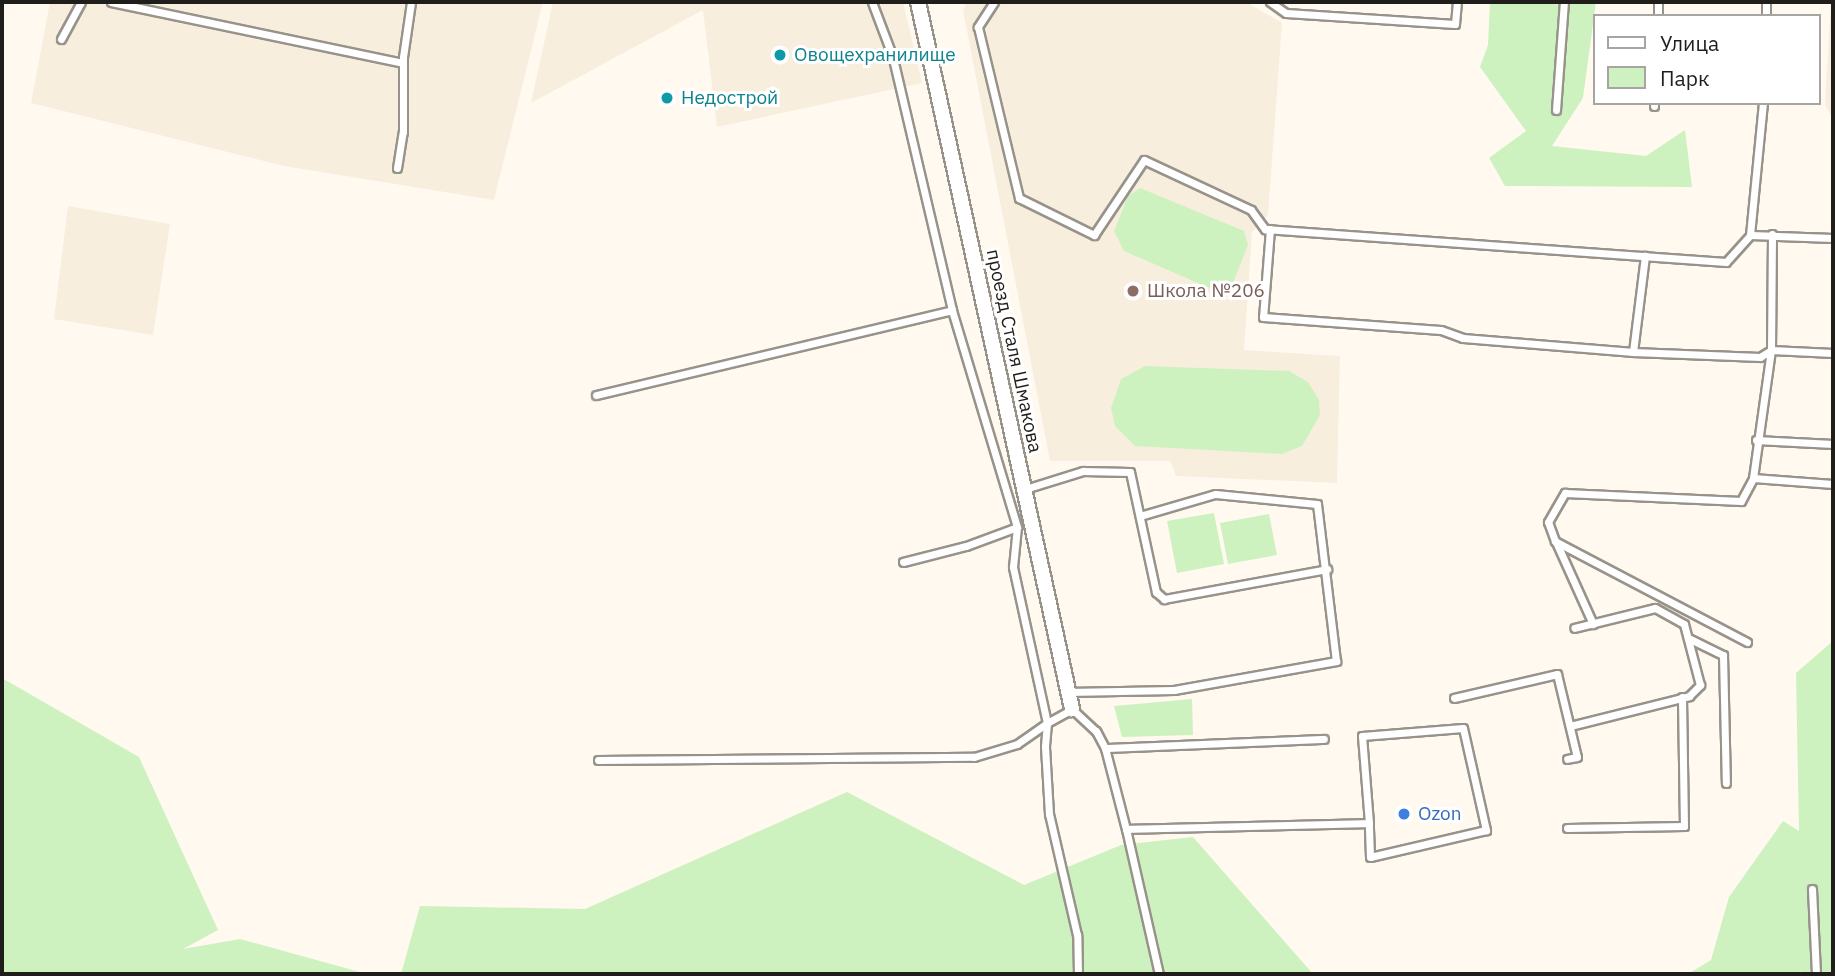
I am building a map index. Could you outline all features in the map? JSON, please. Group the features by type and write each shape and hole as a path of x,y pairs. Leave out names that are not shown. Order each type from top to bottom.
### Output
{"street":[{"name":"проезд Сталя Шмакова","path":"918,2 1072,709"}],"lane":[{"path":"61,39 81,2"},
{"path":"111,2 403,63"},
{"path":"397,168 403,132 403,63 411,2"},
{"path":"872,2 892,55 952,310 1017,527 1013,567 1047,723 1049,814 1077,935 1078,974"},
{"path":"994,2 978,27 1019,198 1094,235 1144,160 1251,210 1270,229 1726,262 1750,234 1763,105"},
{"path":"1270,2 1286,12 1455,24 1457,2"},
{"path":"1556,110 1564,2"},
{"path":"1270,229 1263,317 1441,330 1463,338 1633,352 1760,357 1771,349 1833,353"},
{"path":"1750,234 1833,238"},
{"path":"1593,624 1548,523 1565,493 1741,501 1753,478 1756,440 1771,349 1772,234"},
{"path":"1633,352 1645,256"},
{"path":"596,395 952,310"},
{"path":"1756,440 1833,444"},
{"path":"1024,489 1083,471 1125,470 1132,476 1156,592 1164,599 1327,569"},
{"path":"1753,478 1833,484"},
{"path":"1067,692 1174,690 1331,664 1338,656 1320,510 1311,502 1216,494 1140,516"},
{"path":"903,562 966,546 1017,527"},
{"path":"1555,541 1747,642"},
{"path":"1570,726 1682,697 1700,685 1684,624 1655,608 1574,628"},
{"path":"1688,638 1723,656 1726,783"},
{"path":"1454,698 1557,674 1577,757 1567,759"},
{"path":"1567,828 1684,826 1682,697"},
{"path":"598,760 974,757 1017,744 1072,709 1096,732 1105,748 1159,974"},
{"path":"1463,728 1486,830 1370,857 1369,822 1362,736 1463,728"},
{"path":"1105,748 1324,739"},
{"path":"1126,829 1369,822"},
{"path":"1812,889 1816,974"}],"shaded area":[{"path":"50,2 543,2 494,200 284,166 31,103"},
{"path":"553,2 903,2 922,83 717,127 703,10 531,103"},
{"name":"Школа №206","path":"967,2 1246,2 1282,23 1268,215 1252,232 1244,350 1340,356 1337,483 1176,476 1170,461 1050,461 963,10"},
{"path":"1833,2 1833,120 1825,104"},
{"path":"68,206 170,224 153,335 54,319"}],"green space":[{"path":"1490,2 1596,2 1583,98 1552,146 1646,156 1685,130 1692,187 1505,186 1489,158 1526,131 1480,67 1488,45"},
{"path":"1140,188 1244,231 1248,245 1233,283 1214,290 1124,251 1114,231 1128,196"},
{"path":"1145,366 1289,371 1308,382 1319,400 1320,415 1302,446 1282,454 1135,446 1115,426 1111,408 1121,379"},
{"path":"1214,513 1224,564 1177,573 1167,521"},
{"path":"1269,514 1277,555 1228,564 1220,523"},
{"path":"1833,641 1833,974 1801,974 1801,969 1800,974 1688,974 1711,960 1729,897 1783,821 1799,831 1796,673"},
{"path":"2,678 139,757 218,930 183,949 240,939 367,974 2,974"},
{"path":"1192,699 1193,735 1122,737 1114,706"},
{"path":"847,792 1024,885 1121,845 1193,837 1313,974 401,974 420,906 585,909"}],"place":[{"name":"Овощехранилище","path":"780,55"},
{"name":"Недострой","path":"667,98"},
{"name":"Школа №206","path":"1133,291"},
{"name":"Ozon","path":"1404,814"}]}
